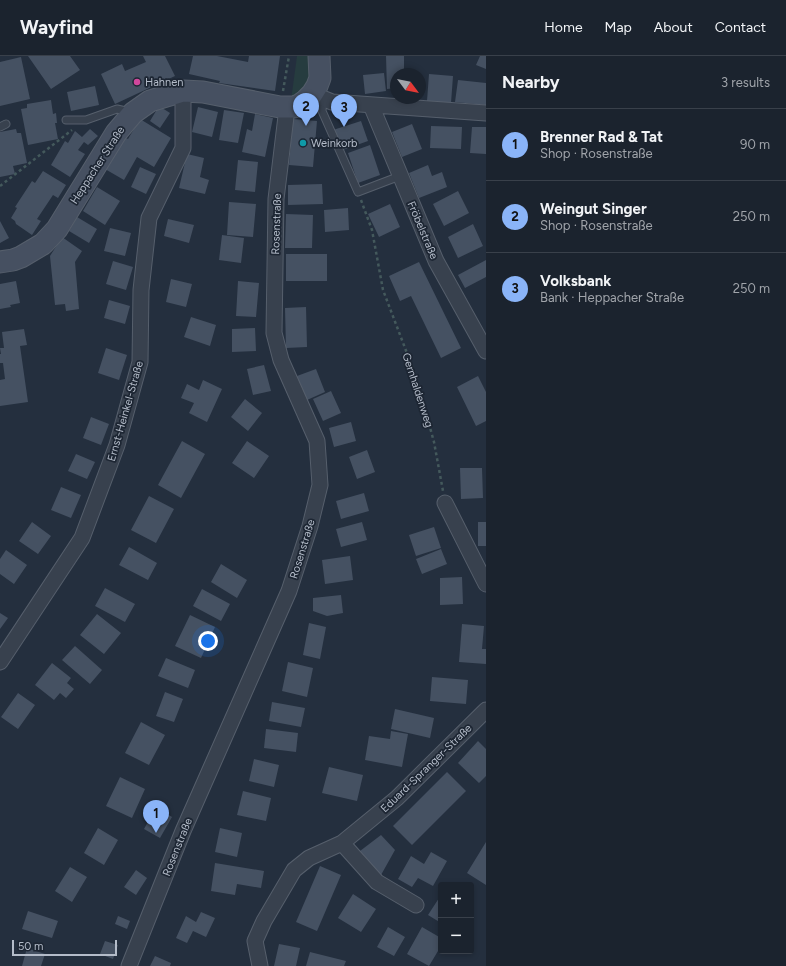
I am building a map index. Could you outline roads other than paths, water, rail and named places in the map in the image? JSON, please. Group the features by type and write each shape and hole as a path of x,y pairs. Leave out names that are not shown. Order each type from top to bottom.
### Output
{"street":[{"path":"318,96 320,78 319,56"},
{"name":"Heppacher Straße","path":"0,262 13,260 29,253 43,244 53,232 116,133 133,113 150,101 183,91 203,92 284,108"},
{"name":"Ernst-Heinkel-Straße","path":"0,662 82,538 117,445 140,362 141,290 149,218 183,148 183,91"},
{"path":"284,108 299,105 318,96 332,102 486,113"},
{"name":"Fröbelstraße","path":"371,105 436,260 486,351"},
{"name":"Rosenstraße","path":"128,966 183,831 289,592 310,526 320,485 317,442 281,360 274,332 276,200 284,108"},
{"path":"445,503 486,584"},
{"name":"Eduard-Spranger-Straße","path":"260,966 255,941 264,922 294,870 309,858 342,842 397,798 486,710"},
{"path":"342,842 377,882 416,905"}],"lane":[{"path":"318,96 322,111 358,192 400,176"},
{"path":"66,120 86,120 118,109 133,113"}],"place":[{"name":"Hahnen","path":"137,82"},
{"name":"Weingut Singer","path":"306,126"},
{"name":"Volksbank","path":"344,127"},
{"name":"Weinkorb","path":"303,143"},
{"name":"Brenner Rad & Tat","path":"156,833"}]}
